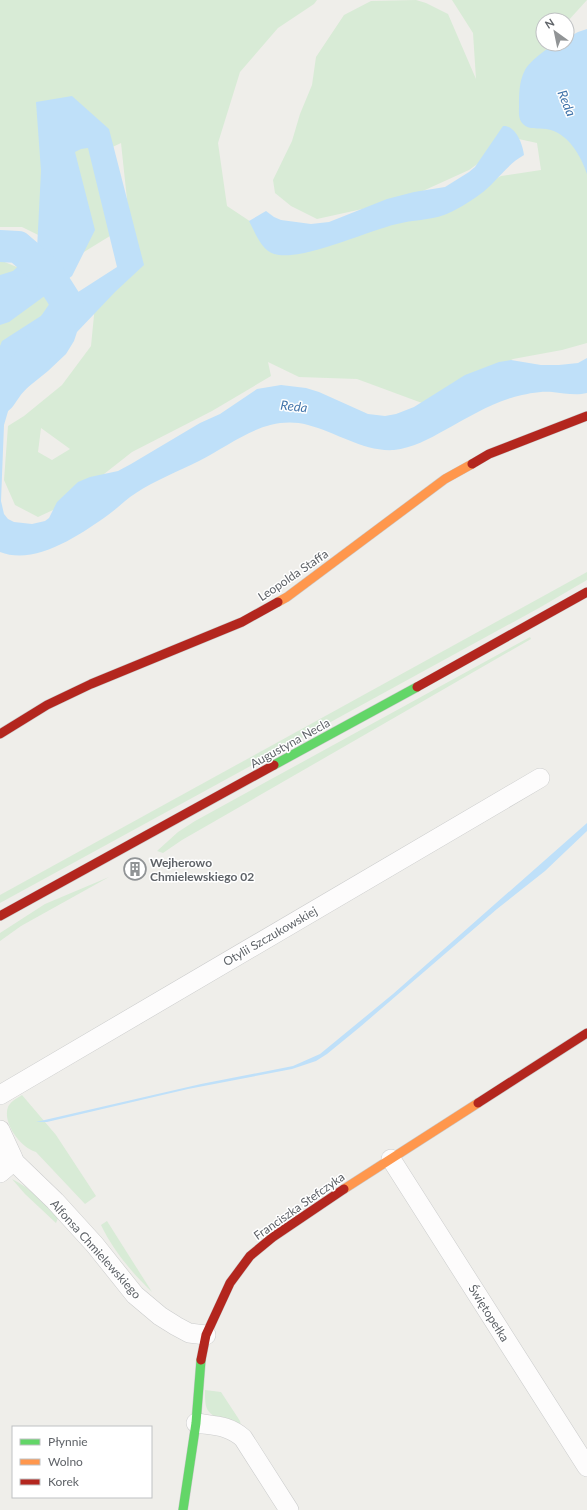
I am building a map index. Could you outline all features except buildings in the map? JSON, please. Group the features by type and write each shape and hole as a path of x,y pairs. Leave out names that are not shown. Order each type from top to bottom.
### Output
{"street":[{"name":"Leopolda Staffa","path":"0,734 46,705 91,684 242,622 287,597 445,479 489,454 587,416"},
{"name":"Augustyna Necla","path":"2,916 587,592"},
{"name":"Otylii Szczukowskiej","path":"0,1095 540,778"},
{"name":"Franciszka Stefczyka","path":"183,1510 196,1423 201,1356 206,1335 230,1283 250,1256 273,1237 587,1032"},
{"name":"Alfonsa Chmielewskiego","path":"0,1130 7,1167"},
{"name":"Alfonsa Chmielewskiego","path":"0,1148 7,1167 55,1201 95,1245 135,1295 160,1316 176,1326 189,1333 206,1335"},
{"name":"Świętopełka","path":"391,1159 587,1467"},
{"path":"196,1423 227,1427 243,1438 289,1510"}],"green space":[{"path":"0,0 317,0 314,4 278,28 240,72 218,143 227,206 274,237 431,211 501,176 541,170 537,143 514,138 469,170 403,200 317,219 291,206 275,193 273,180 292,141 300,114 312,85 316,57 344,15 371,1 416,0 426,3 448,14 476,79 473,33 452,0 587,0 575,13 535,12 535,52 560,52 587,160 587,343 562,350 513,359 422,403 357,379 299,377 268,362 271,376 212,411 132,452 66,504 38,517 15,505 4,480 8,426 24,416 62,385 91,346 95,305 134,265 121,143 104,151 110,236 79,255 22,227 0,227","holes":["41,428 70,449 52,460 38,452"]},
{"path":"0,260 38,276 54,304 60,325 0,374"},
{"path":"587,572 587,580 539,608 0,903 0,895"},
{"path":"530,637 531,639 182,840 163,853 157,851 178,832 195,821"},
{"path":"109,877 21,926 0,941 0,933 45,904"},
{"path":"22,1095 56,1135 96,1196 85,1204 36,1152 24,1146 14,1134 8,1120 8,1107"},
{"path":"12,1179 31,1191 42,1201 58,1218 56,1223 25,1194"},
{"path":"107,1221 152,1292 130,1269 111,1243 101,1225"},
{"path":"205,1390 221,1392 240,1421 241,1426 215,1417 211,1414 206,1406"}],"water":[{"path":"587,29 587,174 577,153 567,140 554,131 525,126 520,120 519,115 520,83 527,67 544,52 575,52 575,34"},
{"path":"72,96 109,129 144,265 115,292 77,332 74,341 66,354 17,396 9,408 4,425 1,501 4,514 8,519 14,522 32,524 45,521 49,518 57,502 78,482 90,477 118,471 200,423 220,414 257,389 281,385 306,388 319,392 368,414 385,416 396,414 414,407 465,375 499,362 511,360 541,365 559,365 578,363 587,358 587,393 574,394 543,392 514,397 487,407 420,443 394,450 383,450 361,445 308,425 278,423 251,432 199,461 159,480 129,498 97,523 57,546 42,552 28,555 14,555 0,552 0,346 2,341 117,267 88,148 81,149 75,152 95,230 72,276 9,322 0,325 0,275 13,271 37,249 41,171 36,102"},
{"path":"503,126 512,129 518,136 524,155 512,164 485,191 462,206 444,215 397,224 317,250 301,254 286,255 274,254 265,249 249,221 266,211 281,220 311,224 329,222 387,199 414,192 445,187 475,167"},
{"path":"587,823 587,831 545,871 497,909 360,1027 316,1061 292,1069 188,1089 47,1122 36,1122 201,1084 293,1066 320,1054 393,994"}],"waterway":[{"name":"Reda","path":"0,246 18,247 47,272 68,305 28,363 9,384 0,397"}],"traffic: fast":[{"path":"274,765 417,687"},
{"path":"183,1510 196,1423 201,1360"}],"traffic: slow":[{"path":"278,602 287,597 445,479 472,464"},
{"path":"344,1189 478,1103"}],"traffic: jam":[{"path":"472,464 489,454 587,416"},
{"path":"417,687 587,592"},
{"path":"0,734 47,705 91,684 242,622 278,602"},
{"path":"0,916 274,765"},
{"path":"478,1103 587,1033"},
{"path":"201,1360 206,1335 230,1283 250,1256 273,1237 344,1189"}],"place":[{"name":"Wejherowo Chmielewskiego 02","path":"135,869"}]}
